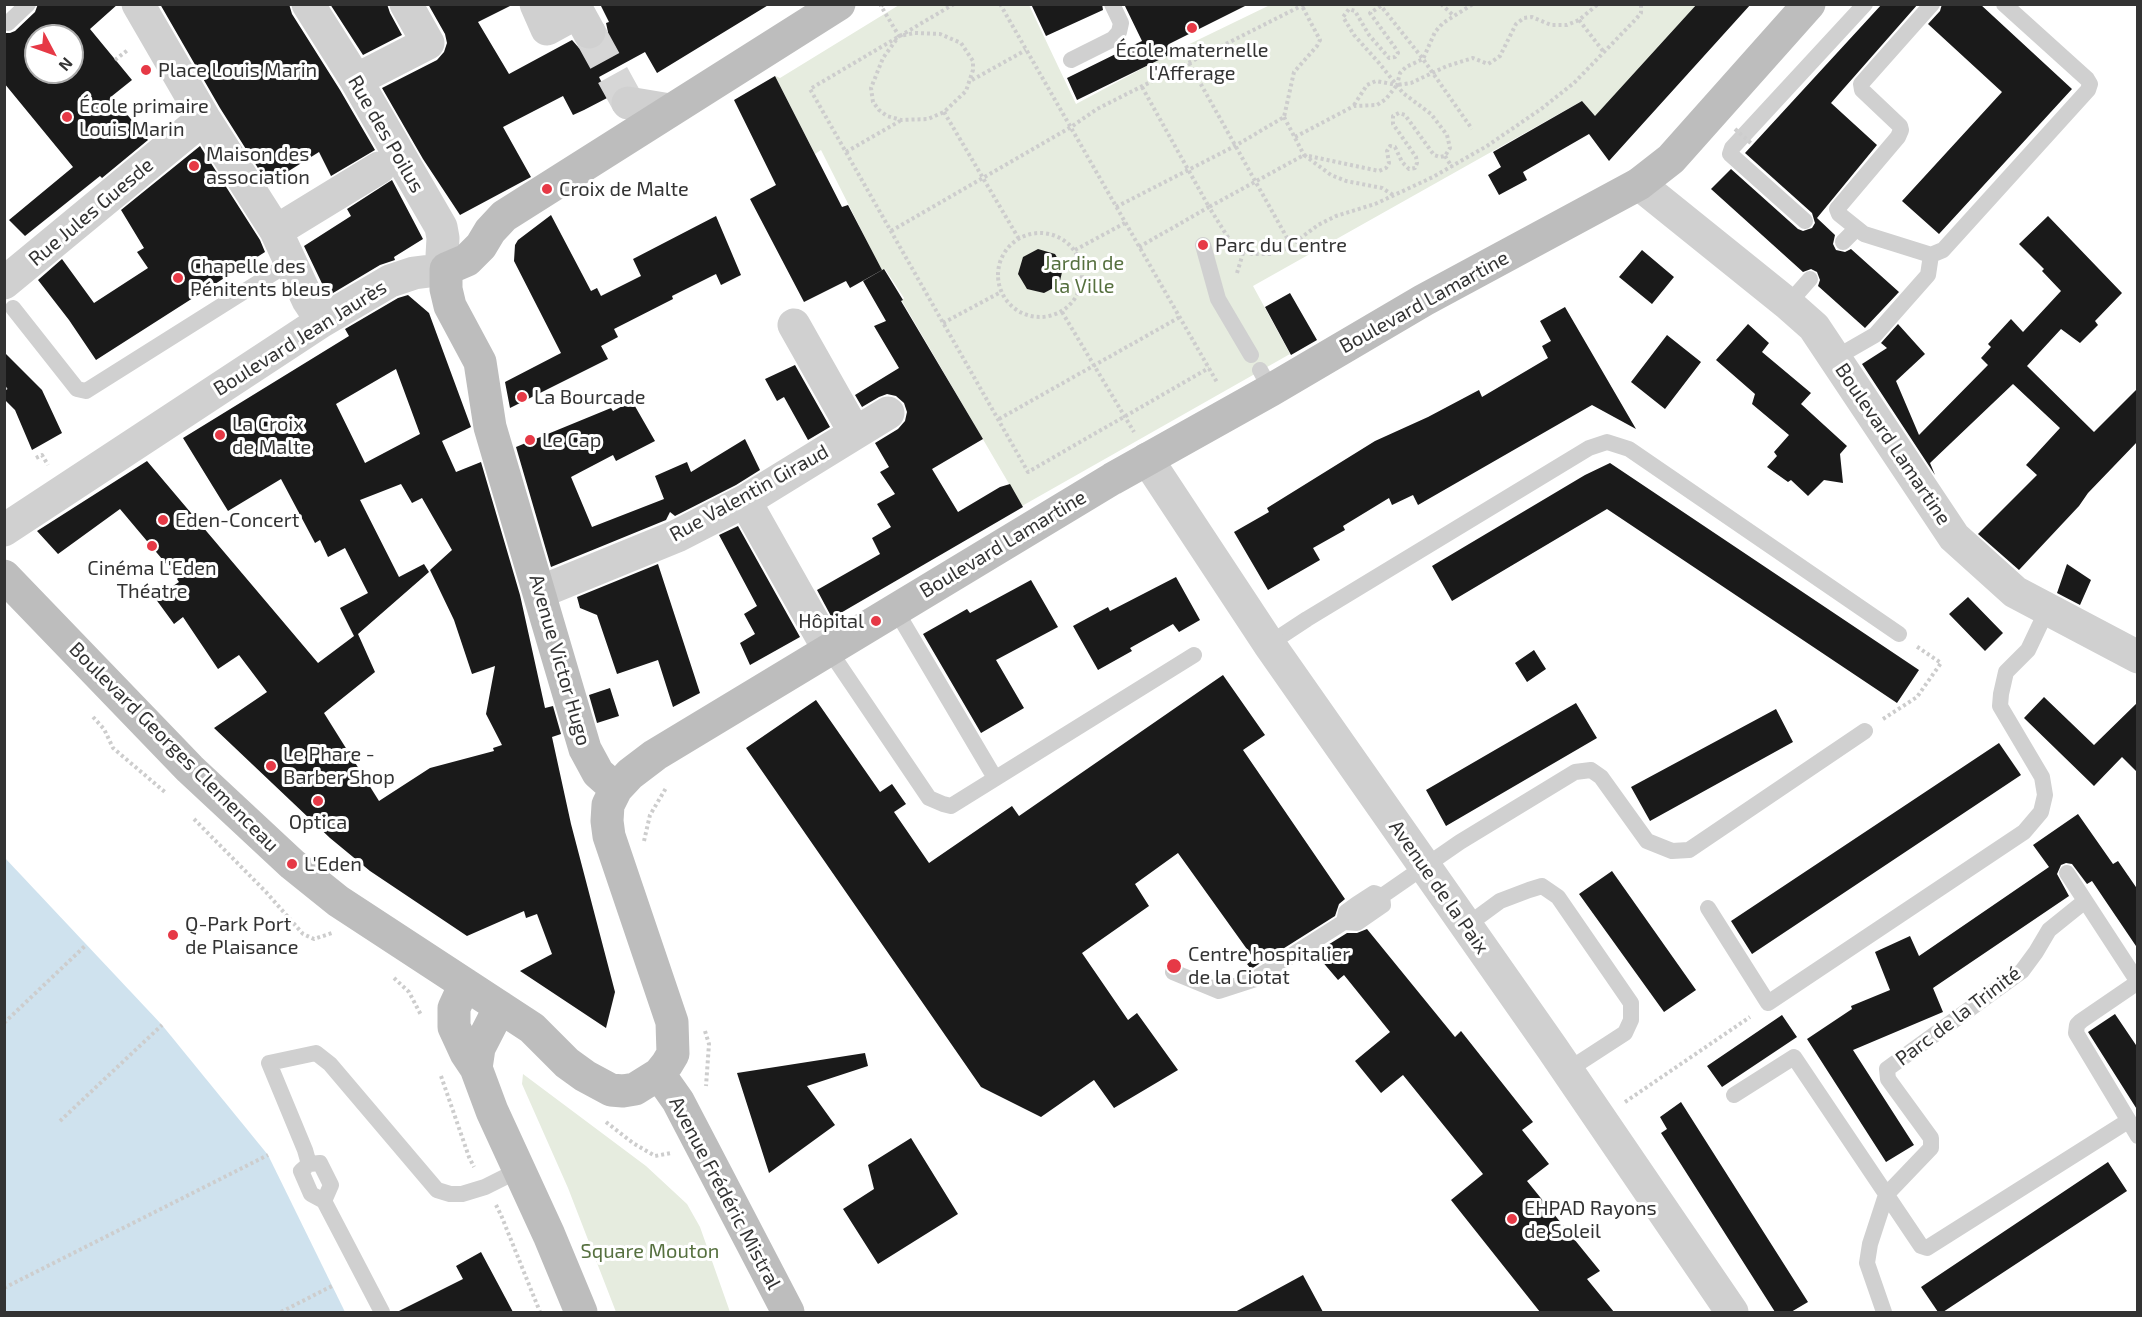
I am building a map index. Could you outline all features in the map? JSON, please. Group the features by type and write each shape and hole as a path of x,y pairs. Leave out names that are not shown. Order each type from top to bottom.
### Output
{"street":[{"path":"138,4 204,118 276,231 308,300 322,321"},
{"path":"356,80 428,43 406,4"},
{"path":"536,4 547,28 578,12 589,32"},
{"name":"Boulevard Jean Jaurès","path":"4,530 322,321 390,281 414,273 446,269 467,260 504,216 839,4"},
{"path":"1639,184 1671,159 1809,4"},
{"name":"Rue des Poilus","path":"315,6 441,227 442,256 446,269"},
{"path":"628,103 670,110"},
{"name":"Rue Jules Guesde","path":"9,296 204,118"},
{"path":"276,231 379,168"},
{"name":"Boulevard Lamartine","path":"616,789 630,774 655,755 895,609 1142,448 1266,380 1424,300 1639,184 1814,327 1954,537 2015,592 2138,657"},
{"name":"Avenue Victor Hugo","path":"446,269 446,289 450,306 480,362 490,428 585,749 598,773 616,789"},
{"path":"794,325 855,433"},
{"name":"Rue Valentin Giraud","path":"540,592 677,536 745,501 888,413"},
{"name":"Avenue de la Paix","path":"1142,448 1269,644 1568,1070 1732,1312"},
{"path":"745,501 829,650"},
{"name":"Boulevard Georges Clemenceau","path":"4,576 190,769 292,864 338,901 532,1029 576,1069 611,1090 635,1089 655,1076"},
{"path":"616,789 608,805 609,837 672,1022 673,1054 655,1076"},
{"path":"465,984 454,1008 454,1027 476,1068 492,1111 549,1234 581,1312"},
{"path":"476,1068 479,1048 500,1007"},
{"name":"Avenue Frédéric Mistral","path":"655,1076 678,1101 788,1312"}],"lane":[{"path":"8,23 28,4"},
{"path":"1071,60 1113,39 1119,32 1121,22 1112,4"},
{"path":"1805,221 1730,154 1732,148 1865,4"},
{"path":"1932,4 1861,84 1862,90 1900,126 1901,130 1898,137 1837,209 1839,214 1864,234 1931,255 1943,250 2088,90 2090,84 2004,4"},
{"path":"1844,242 1856,229"},
{"path":"1203,245 1218,298 1251,355"},
{"path":"1835,358 1875,335 1928,275 1931,255"},
{"path":"9,296 77,389 86,392 291,262"},
{"path":"1788,304 1810,279"},
{"path":"1269,644 1589,447 1607,442 1629,448 1899,634"},
{"path":"895,609 995,777"},
{"path":"1708,908 1768,1004 2024,832 2041,812 2045,795 2042,777 2000,706 2006,672 2028,650 2047,610"},
{"path":"829,650 929,798 951,806 1194,655"},
{"path":"1173,972 1219,991 1252,980 1344,922 1357,923 1371,915 1383,905 1382,896 1575,772 1591,770 1601,777 1647,841 1672,851 1689,850 1865,731"},
{"path":"2067,873 2138,982 2081,1021 2077,1025 2076,1033 2138,1136"},
{"path":"1466,926 1500,901 1528,890 1542,886 1558,897 1631,1003 1631,1020 1624,1033 1568,1070"},
{"name":"Parc de la Trinité","path":"1884,1312 1867,1263 1870,1244 1886,1195 1931,1148 1931,1138 1888,1078 1887,1069 2022,971 2049,930 2085,901"},
{"path":"382,1312 324,1201 331,1185 320,1163 309,1164 269,1063 316,1053 337,1072 437,1190 450,1194 462,1194 484,1187 519,1170"},
{"path":"1734,1095 1794,1057 1921,1246 1927,1248 2128,1121"}],"path":[{"path":"883,4 881,6 899,36"},
{"path":"954,4 810,89 1028,472 1209,368 1000,4"},
{"path":"1441,4 1454,16"},
{"path":"1295,137 1354,106 1377,105 1386,99 1396,85 1400,73 1406,67 1423,59 1435,32 1443,23 1473,4"},
{"path":"1354,106 1367,85 1376,81 1396,85 1411,83 1466,59 1473,58 1488,64 1500,56 1516,24 1524,18 1532,17 1551,25 1567,25 1579,20 1598,4"},
{"path":"1142,87 1229,239 1252,254 1270,254 1291,245 1318,225 1336,216 1375,204 1452,167 1487,146 1574,83 1641,13 1641,4"},
{"path":"891,231 1071,127 1097,109 1303,5 1320,40 1294,72 1284,117 1304,155 1331,175 1346,181 1382,188 1394,195"},
{"path":"1445,156 1450,148 1447,135 1431,114 1403,93 1354,35 1343,17 1345,12 1349,9 1355,11 1363,28 1389,58 1395,57 1398,53 1370,13 1381,6 1423,59 1472,129"},
{"path":"1579,20 1603,51"},
{"path":"915,33 940,34 961,43 973,61 970,81 966,91 944,112 928,119 901,120 887,116 873,102 871,88 883,58 899,36 915,33"},
{"path":"970,81 1026,50"},
{"path":"1189,63 1291,245"},
{"path":"944,112 1019,239"},
{"path":"1139,247 1304,155 1379,171 1386,168 1389,163 1387,151 1390,146 1395,147 1402,162 1409,169 1415,168 1416,157 1393,124 1393,116 1399,113 1405,115 1434,155 1445,156"},
{"path":"1116,207 1235,146 1284,117"},
{"path":"846,152 901,120"},
{"path":"1735,129 1753,145"},
{"path":"1445,156 1452,167"},
{"path":"1075,250 1125,223"},
{"path":"1039,233 1053,235 1065,241 1075,250 1081,263 1083,276 1080,290 1073,303 1062,312 1048,317 1034,318 1020,313 1008,304 997,278 999,264 1005,251 1019,239 1026,235 1039,233"},
{"path":"1237,282 1237,270 1244,250"},
{"path":"943,323 1001,292"},
{"path":"1062,312 1142,448"},
{"path":"999,419 1180,317"},
{"path":"36,458 42,455"},
{"path":"1865,731 1917,697 1941,663 1899,634"},
{"path":"266,892 303,934 314,939 333,933"},
{"path":"4,1023 86,945"},
{"path":"390,975 409,992 425,1024"},
{"path":"1622,1104 1768,1004"},
{"path":"60,1121 162,1025"},
{"path":"441,1076 469,1157"},
{"path":"4,1288 268,1155"},
{"path":"501,1215 540,1312"},
{"path":"281,1312 332,1286"}],"green space":[{"name":"Jardin de la Ville","path":"899,5 1029,5 1076,104 1173,52 1270,5 1697,5 1597,118 1580,102 1253,286 1290,354 1022,506 902,301 904,298 885,269 882,271 821,150 815,154 775,76 780,78"},
{"name":"Square Mouton","path":"523,1074 646,1166 687,1204 700,1227 730,1312 616,1312 568,1188 522,1084"}],"water":[{"path":"5,858 162,1025 268,1155 345,1312 5,1312"}],"building":[{"name":"École primaire Louis Marin","path":"38,4 118,4 90,29 132,80 112,96 148,140 25,236 9,220 73,167 4,83 4,33 15,31 35,12"},
{"path":"160,4 289,4 292,14 375,150 331,176 319,152 268,184 220,108"},
{"path":"330,4 387,4 402,35 363,55"},
{"path":"428,4 514,4 478,22 509,74 572,40 579,48 588,51 599,48 605,41 608,32 606,23 609,22 600,4 770,4 657,73 645,52 599,77 609,97 584,110 573,115 563,96 503,127 531,177 460,215 423,159 382,88 437,60 444,52 447,43 445,34"},
{"path":"1031,4 1102,4 1103,10 1046,36"},
{"path":"1124,4 1249,4 1169,44 1173,53 1077,100 1067,78 1142,41"},
{"path":"1697,4 1751,4 1609,161 1589,134 1523,172 1527,180 1499,195 1488,175 1501,167 1493,152 1582,101 1595,116"},
{"path":"1882,4 1918,4 1831,103 1877,145 1817,218 1835,235 1833,244 1836,250 1845,252 1851,249 1899,292 1865,328 1818,286 1820,280 1817,272 1811,269 1803,272 1711,189 1731,169 1798,229 1803,231 1812,228 1815,223 1812,213 1745,153"},
{"path":"1942,4 1980,4 2072,89 1939,234 1902,201 2002,92 1928,24 1940,11"},
{"path":"775,76 842,207 848,205 882,270 850,288 846,281 804,302 750,199 776,185 734,100"},
{"path":"200,146 260,240 265,252 96,360 38,280 62,259 94,303 148,268 137,252 144,248 121,210"},
{"path":"392,180 423,239 394,257 395,260 380,265 328,296 304,246 351,216 347,209"},
{"path":"551,215 591,291 597,288 601,296 641,276 633,259 716,216 741,275 721,285 716,274 614,329 618,337 601,346 608,359 510,408 505,382 561,353 514,261 515,245 518,240"},
{"path":"2048,216 2122,293 2095,321 2098,325 2080,343 2061,329 2027,366 2094,432 2138,388 2138,441 2019,570 1978,534 2037,475 2026,465 2060,428 2013,384 1930,463 1935,475 1862,364 1887,348 1881,343 1898,324 1925,354 1896,381 1919,435 1988,365 1981,358 1991,347 1988,344 2011,319 2023,332 2061,291 2042,271 2044,269 2019,244"},
{"path":"1038,249 1055,254 1063,268 1059,285 1044,293 1027,289 1018,274 1023,257"},
{"path":"1642,250 1674,277 1652,304 1619,277"},
{"path":"884,269 983,439 932,469 958,512 1000,487 1010,484 1023,507 832,618 817,590 880,554 872,538 891,527 877,504 895,494 880,472 889,467 875,443 898,429 905,421 907,412 904,403 896,396 887,394 862,407 855,395 899,368 874,326 886,321 863,281"},
{"path":"1290,293 1317,340 1291,355 1265,307"},
{"path":"408,295 429,313 471,427 442,441 456,472 481,462 520,595 545,708 553,706 561,734 552,737 571,824 615,992 606,1028 520,971 552,954 537,914 526,918 524,911 467,936 370,871 330,838 214,728 267,692 239,655 218,669 183,617 174,624 155,598 179,582 178,578 120,509 58,554 37,531 147,461 318,663 354,636 340,608 368,593 345,548 328,557 320,540 315,543 281,479 228,511 183,438 349,336 345,329 398,298","holes":["396,369 420,434 365,463 336,404","401,484 412,503 422,498 452,550 430,570 454,620 472,674 495,666 486,714 502,745 493,748 494,751 430,768 379,801 324,713 375,672 358,634 429,572 424,564 399,577 360,500"]},
{"path":"1565,307 1636,429 1592,405 1418,505 1413,495 1392,505 1389,498 1343,526 1345,530 1313,548 1320,560 1268,590 1234,532 1269,512 1267,508 1375,441 1479,390 1482,397 1548,358 1542,346 1551,341 1540,321"},
{"path":"1748,324 1769,343 1762,352 1811,393 1801,404 1847,446 1840,454 1843,483 1824,480 1808,496 1791,480 1788,482 1767,467 1777,456 1774,452 1789,435 1752,404 1755,394 1716,360"},
{"path":"1667,335 1701,362 1665,409 1631,382"},
{"path":"4,352 42,390 62,433 32,450 15,410 4,399"},
{"path":"795,365 830,427 808,440 784,397 777,401 765,379"},
{"path":"632,401 655,441 616,461 613,455 571,477 592,527 664,499 655,476 687,462 691,472 745,439 760,470 675,516 670,512 666,520 551,567 516,447 611,408 613,411"},
{"path":"1610,463 1919,670 1897,703 1607,509 1452,601 1432,566 1585,475"},
{"path":"738,526 800,637 750,665 740,643 755,634 744,614 757,606 719,535"},
{"path":"658,564 700,693 673,707 658,660 617,674 597,615 580,608 577,597"},
{"path":"2067,564 2091,580 2080,605 2057,593"},
{"path":"1176,577 1200,620 1179,632 1173,624 1130,648 1132,651 1098,670 1073,626 1108,607 1110,611"},
{"path":"1031,580 1058,627 996,660 1024,708 981,733 923,634 967,609 970,613"},
{"path":"1968,597 2003,633 1985,651 1949,614"},
{"path":"1534,650 1546,669 1527,682 1515,663"},
{"path":"1223,675 1265,735 1243,750 1345,899 1339,904 1335,916 1251,969 1247,964 1254,959 1178,853 1135,884 1149,906 1082,953 1128,1020 1137,1013 1178,1070 1114,1108 1094,1080 1041,1117 981,1087 746,748 816,700 880,792 892,784 906,804 894,812 929,863 1012,806 1019,816"},
{"path":"610,688 619,716 597,723 589,695"},
{"path":"2044,697 2094,745 2138,702 2138,773 2122,757 2094,786 2024,718"},
{"path":"1576,703 1597,738 1446,826 1426,790"},
{"path":"1776,709 1793,742 1650,821 1631,787"},
{"path":"1999,743 2021,775 1752,954 1731,921"},
{"path":"2078,814 2113,864 2118,861 2138,890 2138,949 2092,881 2087,884 2072,864 2061,865 2057,874 2069,896 1933,988 1943,1012 1853,1050 1914,1145 1886,1162 1807,1039 1852,1009 1851,1006 1890,990 1875,952 1910,936 1919,956 2049,867 2033,845"},
{"path":"1612,871 1696,990 1664,1012 1579,894"},
{"path":"1367,929 1455,1037 1461,1031 1533,1122 1522,1130 1549,1164 1527,1181 1600,1271 1587,1279 1614,1312 1540,1312 1451,1200 1483,1174 1403,1075 1381,1093 1355,1061 1390,1032 1344,975 1338,980 1315,953 1347,933 1357,933"},
{"path":"2115,1014 2138,1048 2138,1111 2088,1032"},
{"path":"1782,1015 1797,1037 1722,1087 1707,1066"},
{"path":"865,1053 868,1066 807,1086 835,1125 769,1173 737,1073"},
{"path":"1681,1102 1808,1302 1791,1312 1775,1312 1661,1133 1667,1129 1660,1117"},
{"path":"911,1138 958,1214 878,1264 843,1209 874,1189 868,1165"},
{"path":"2108,1162 2127,1191 1943,1312 1938,1312 1921,1287"},
{"path":"481,1252 513,1312 397,1312 463,1279 456,1266"},
{"path":"1303,1275 1323,1312 1235,1312"}],"tunnel":[{"path":"589,32 628,103"}],"place":[{"name":"École maternelle l'Afferage","path":"1192,28"},
{"name":"Place Louis Marin","path":"146,70"},
{"name":"École primaire Louis Marin","path":"67,117"},
{"name":"Maison des association","path":"194,166"},
{"name":"Croix de Malte","path":"547,189"},
{"name":"Parc du Centre","path":"1203,245"},
{"name":"Chapelle des Pénitents bleus","path":"178,278"},
{"name":"La Bourcade","path":"522,397"},
{"name":"La Croix de Malte","path":"220,435"},
{"name":"Le Cap","path":"530,440"},
{"name":"Eden-Concert","path":"163,520"},
{"name":"Cinéma L'Eden Théatre","path":"152,546"},
{"name":"Hôpital","path":"876,621"},
{"name":"Le Phare - Barber Shop","path":"271,766"},
{"name":"Optica","path":"318,801"},
{"name":"L'Eden","path":"292,864"},
{"name":"Q-Park Port de Plaisance","path":"173,935"},
{"name":"Centre hospitalier de la Ciotat","path":"1174,966"},
{"name":"EHPAD Rayons de Soleil","path":"1512,1219"}]}
